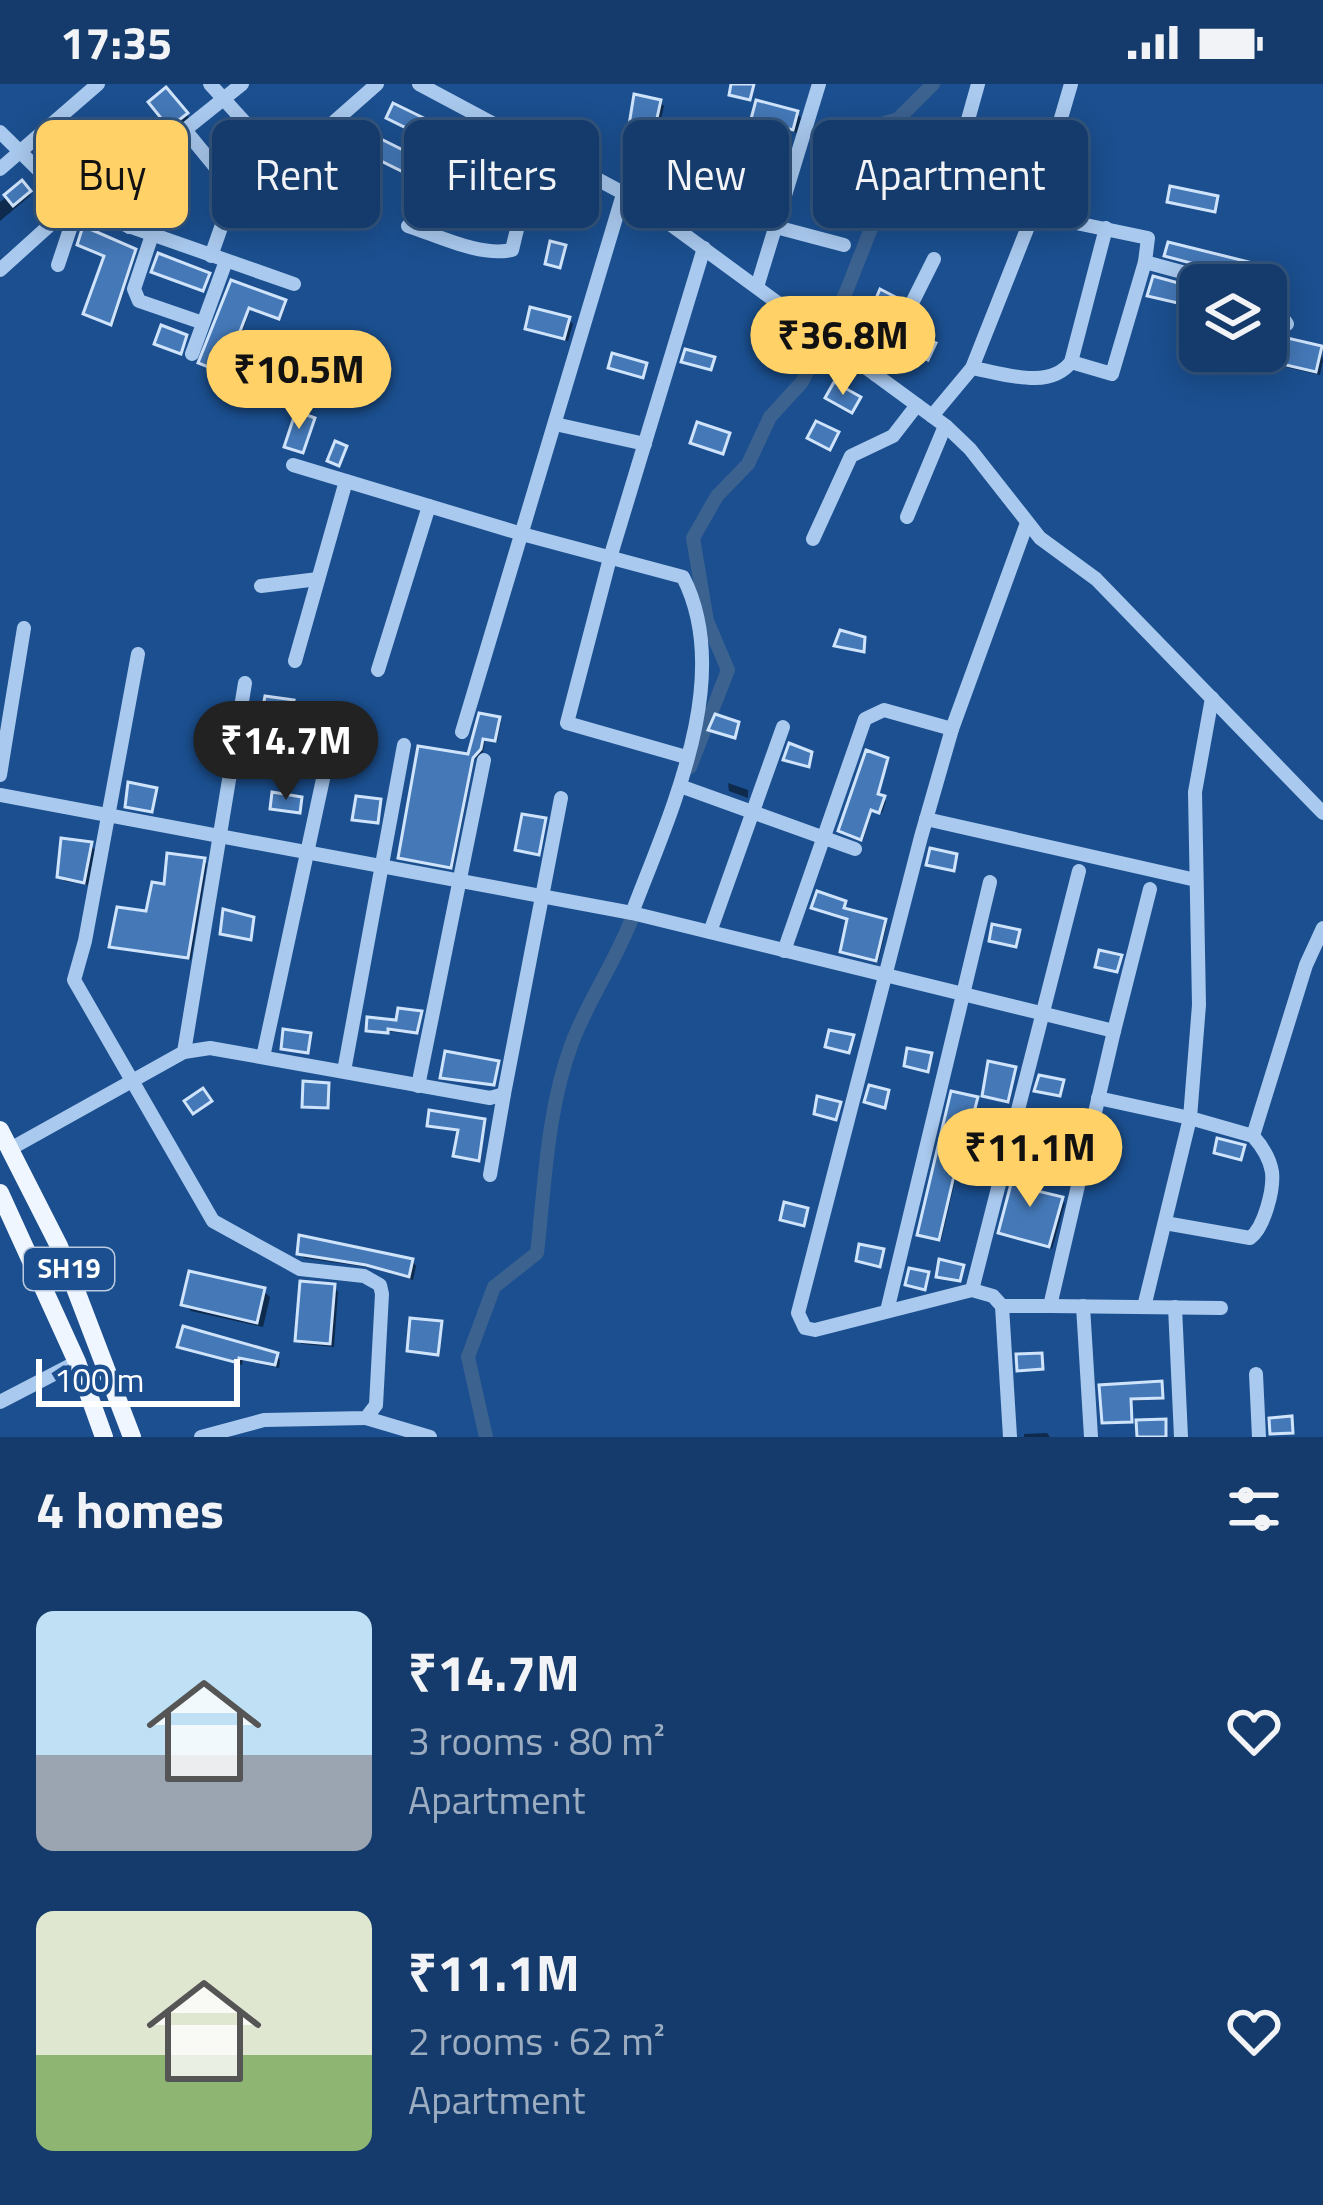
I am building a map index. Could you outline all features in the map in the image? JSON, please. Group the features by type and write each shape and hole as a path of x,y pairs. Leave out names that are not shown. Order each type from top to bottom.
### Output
{"main road":[{"name":"SH19","path":"0,1130 59,1246 133,1437"},
{"name":"SH19","path":"0,1193 77,1362 104,1437"}],"street":[{"path":"210,84 241,120"},
{"path":"188,128 242,84"},
{"path":"338,120 377,84"},
{"path":"419,84 488,120"},
{"path":"789,184 819,84"},
{"path":"968,120 978,84"},
{"path":"1060,120 1071,84"},
{"path":"0,169 92,86"},
{"path":"0,132 36,169"},
{"path":"188,134 212,163"},
{"path":"462,732 623,194"},
{"path":"1071,362 1112,374 1148,238 1088,225"},
{"path":"0,270 50,228"},
{"path":"58,265 69,228"},
{"path":"132,228 294,284"},
{"path":"192,354 223,228"},
{"path":"414,228 499,253 512,250 517,228"},
{"path":"676,228 970,449 1040,538 1096,579 1323,813"},
{"path":"757,287 776,228"},
{"path":"780,228 844,245"},
{"path":"907,517 938,421 972,368 1027,228"},
{"path":"972,368 1042,379 1056,376 1071,362 1106,228"},
{"path":"152,235 135,296 203,323"},
{"path":"686,757 567,723 610,558 704,248"},
{"path":"876,375 934,259"},
{"path":"1144,262 1179,271"},
{"path":"813,538 851,456 893,436 916,406"},
{"path":"555,424 644,444"},
{"path":"292,465 683,577 704,646 699,699 680,786 632,913"},
{"path":"295,661 346,481"},
{"path":"378,670 429,506"},
{"path":"1010,1437 1002,1306 993,1296 972,1290 814,1330 805,1328 798,1313 952,729 1027,523"},
{"path":"261,586 318,579"},
{"path":"0,775 24,628"},
{"path":"139,654 74,980 220,1228 300,1269 364,1276 380,1285 376,1405 366,1418"},
{"path":"184,1052 245,682"},
{"path":"1144,1307 1190,1118 1199,1005 1195,793 1212,698"},
{"path":"784,951 866,719 884,710 952,729"},
{"path":"710,932 783,727"},
{"path":"263,1057 334,728"},
{"path":"344,1071 404,745"},
{"path":"418,1086 484,760"},
{"path":"680,786 855,850"},
{"path":"0,795 543,894 1114,1031"},
{"path":"490,1175 561,798"},
{"path":"926,819 1196,880"},
{"path":"972,1290 1079,872"},
{"path":"887,1311 990,882"},
{"path":"1050,1306 1150,889"},
{"path":"1165,1223 1244,1239 1256,1235 1272,1172 1253,1136 1306,965 1323,928"},
{"path":"10,1149 184,1052 210,1048 490,1098 504,1094"},
{"path":"1098,1098 1253,1136"},
{"path":"1002,1306 1221,1308"},
{"path":"1083,1306 1091,1437"},
{"path":"1175,1307 1181,1437"},
{"path":"0,1402 77,1362"},
{"path":"1256,1374 1259,1437"},
{"path":"201,1437 264,1420 366,1418 430,1437"}],"building":[{"path":"731,84 754,84 750,100 729,95"},
{"path":"166,87 188,113 179,120 163,120 148,102"},
{"path":"634,94 661,100 657,120 630,120"},
{"path":"756,100 798,111 793,130 789,120 751,119"},
{"path":"393,103 428,120 404,120 404,127 386,118"},
{"path":"380,138 404,150 404,172 380,160"},
{"path":"22,180 31,191 13,206 4,195"},
{"path":"1170,186 1218,196 1215,212 1167,202"},
{"path":"82,228 88,228 136,249 111,325 83,314 104,256 77,245"},
{"path":"550,241 566,245 560,268 545,264"},
{"path":"1168,242 1257,264 1195,264 1164,256"},
{"path":"158,253 210,273 203,291 151,272"},
{"path":"1153,276 1179,283 1179,303 1147,296"},
{"path":"231,280 286,300 279,319 249,308 224,373 198,363"},
{"path":"880,289 901,300 894,314 885,310 876,327 866,322"},
{"path":"530,307 570,317 564,339 525,329"},
{"path":"161,325 187,335 181,354 154,344"},
{"path":"910,331 936,343 928,360 902,349"},
{"path":"1287,338 1322,346 1316,372 1287,365"},
{"path":"685,349 715,357 711,370 681,362"},
{"path":"612,353 647,363 643,378 608,368"},
{"path":"834,382 861,397 852,413 825,398"},
{"path":"296,411 315,418 303,453 284,447"},
{"path":"816,421 839,432 830,450 807,438"},
{"path":"697,422 730,433 723,454 690,443"},
{"path":"335,441 347,446 339,466 327,461"},
{"path":"840,630 865,637 864,652 834,646"},
{"path":"265,696 294,700 284,753 255,747"},
{"path":"479,713 500,717 495,741 483,739 473,758 451,868 398,858 418,746 468,754"},
{"path":"715,714 739,722 735,738 708,730"},
{"path":"345,732 369,736 363,768 338,763"},
{"path":"789,743 812,752 809,767 783,760"},
{"path":"866,750 888,758 878,794 885,796 879,813 871,810 861,840 838,831"},
{"path":"128,782 157,788 152,812 125,807"},
{"path":"272,792 302,797 300,813 270,809"},
{"path":"356,796 381,799 378,823 352,820"},
{"path":"522,814 546,818 539,855 515,850"},
{"path":"61,838 92,842 84,883 57,877"},
{"path":"930,848 957,854 954,871 926,865"},
{"path":"167,853 205,858 188,958 109,947 117,907 146,911 152,882 164,884"},
{"path":"817,891 846,901 844,908 886,919 876,961 840,952 847,919 811,908"},
{"path":"223,909 254,917 251,940 220,934"},
{"path":"992,924 1020,930 1016,947 989,941"},
{"path":"1099,950 1122,955 1117,972 1095,967"},
{"path":"398,1008 422,1011 417,1033 366,1031 367,1017 396,1020"},
{"path":"283,1029 311,1033 308,1053 281,1049"},
{"path":"829,1030 854,1035 849,1053 825,1047"},
{"path":"907,1048 932,1053 928,1072 904,1066"},
{"path":"445,1051 499,1061 494,1085 440,1078"},
{"path":"988,1061 1016,1067 1008,1102 982,1096"},
{"path":"1039,1075 1064,1080 1060,1096 1034,1091"},
{"path":"303,1081 329,1083 328,1108 302,1107"},
{"path":"869,1085 889,1090 885,1108 864,1102"},
{"path":"203,1088 212,1101 193,1114 184,1101"},
{"path":"951,1091 978,1097 973,1116 1003,1122 994,1157 960,1150 939,1240 917,1235"},
{"path":"817,1096 841,1102 836,1120 814,1114"},
{"path":"429,1110 485,1119 479,1161 453,1156 458,1130 427,1126"},
{"path":"1025,1128 1050,1134 1046,1150 1021,1144"},
{"path":"1217,1138 1245,1145 1241,1160 1214,1153"},
{"path":"1048,1153 1073,1158 1069,1176 1045,1170"},
{"path":"1016,1165 1038,1170 1033,1190 1063,1197 1049,1247 998,1233"},
{"path":"784,1202 808,1208 804,1226 780,1220"},
{"path":"299,1235 413,1259 409,1277 297,1254"},
{"path":"859,1244 884,1249 880,1267 856,1261"},
{"path":"939,1259 964,1265 960,1281 936,1277"},
{"path":"909,1268 929,1272 925,1290 905,1285"},
{"path":"189,1271 265,1288 257,1323 181,1305"},
{"path":"300,1281 335,1284 330,1344 295,1341"},
{"path":"410,1318 442,1321 438,1355 407,1351"},
{"path":"183,1326 278,1353 275,1365 239,1358 238,1363 177,1347"},
{"path":"1042,1353 1043,1369 1017,1371 1016,1354"},
{"path":"1162,1381 1163,1398 1131,1399 1132,1422 1102,1423 1099,1385"},
{"path":"1292,1416 1293,1433 1270,1434 1269,1418"},
{"path":"1166,1419 1166,1437 1137,1437 1136,1420"}],"waterway":[{"path":"690,767 728,670 707,621 693,538 717,496 748,464 770,417 802,382 846,292 872,226 879,172 861,130 898,119 933,84"},
{"path":"486,1437 468,1357 494,1287 537,1253 548,1147 564,1068 632,918"}]}
